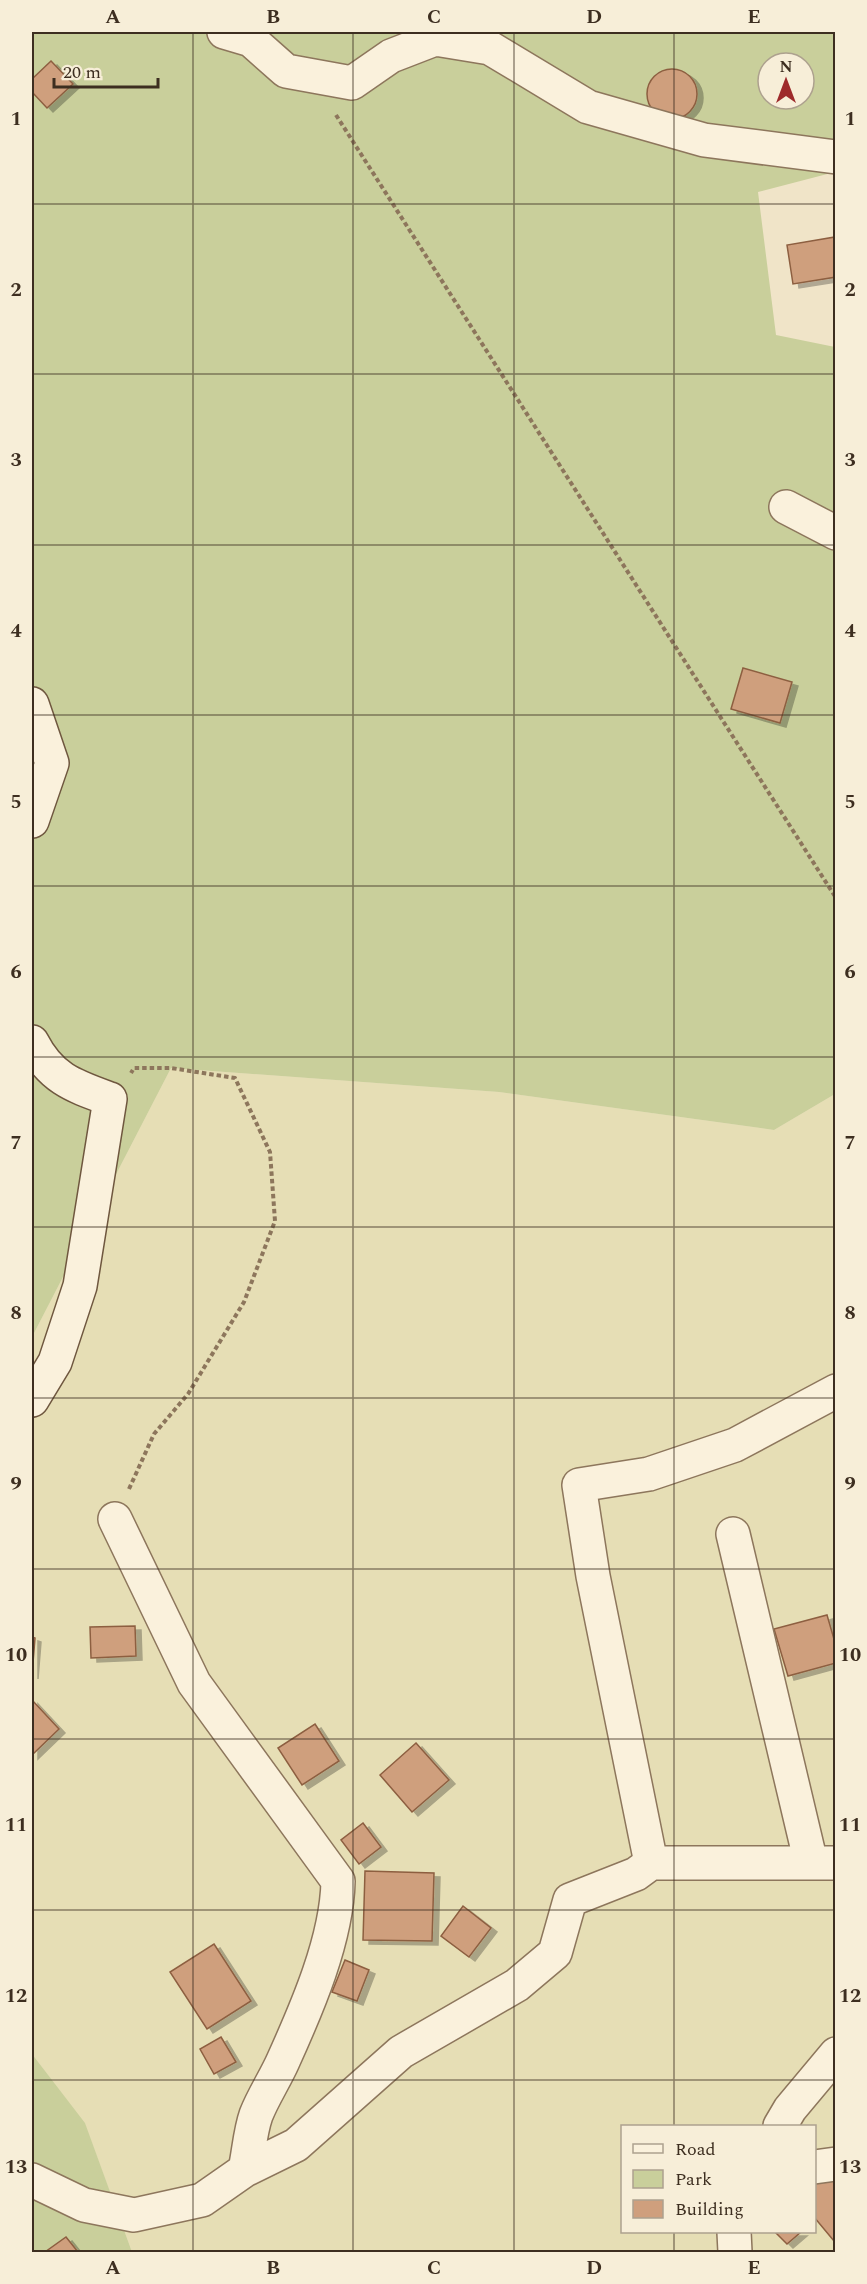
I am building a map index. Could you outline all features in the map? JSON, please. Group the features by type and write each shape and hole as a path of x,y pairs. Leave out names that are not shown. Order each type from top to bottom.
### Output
{"street":[{"path":"224,32 251,40 286,71 352,83 391,56 435,39 490,48 588,107 704,140 836,156"},
{"path":"786,507 836,533"},
{"path":"32,704 52,763 32,821"},
{"path":"32,1042 38,1055 67,1084 110,1099 80,1286 55,1362 32,1400"},
{"path":"651,1863 593,1576 579,1485 649,1474 735,1444 836,1391"},
{"path":"115,1519 194,1683 338,1881 337,1905 327,1945 283,2061 256,2116 245,2170"},
{"path":"32,2180 84,2205 134,2215 202,2200 245,2170 296,2145 401,2052 517,1985 555,1953 570,1900 636,1874 651,1863 823,1863 733,1534"},
{"path":"781,2125 790,2109 836,2054"},
{"path":"816,2168 836,2164"},
{"path":"734,2233 735,2253"}],"path":[{"path":"334,112 836,898"},
{"path":"110,1099 134,1068 171,1068 235,1078 270,1152 275,1221 244,1302 188,1394 154,1434 115,1519"}],"shaded area":[{"path":"171,1068 499,1092 774,1130 835,1094 835,2252 132,2252 85,2124 32,2054 32,1337"}],"green space":[{"path":"32,32 835,32 835,172 758,192 776,335 835,347 835,1094 774,1130 499,1092 171,1068 32,1337"},
{"path":"32,2054 85,2123 132,2252 32,2252"}],"building":[{"path":"51,61 73,84 47,108 32,92 32,79"},
{"path":"672,69 690,76 697,94 690,112 672,119 654,112 647,94 654,76"},
{"path":"835,237 836,277 793,284 787,245"},
{"path":"743,668 792,682 780,723 731,709"},
{"path":"827,1615 836,1646 836,1663 788,1676 774,1629"},
{"path":"135,1626 136,1656 91,1658 90,1627"},
{"path":"32,1637 35,1638 32,1675"},
{"path":"32,1700 59,1729 32,1755"},
{"path":"315,1724 339,1761 302,1785 278,1748"},
{"path":"416,1743 449,1780 412,1812 380,1775"},
{"path":"363,1823 381,1847 359,1864 341,1840"},
{"path":"365,1871 434,1873 432,1941 363,1940"},
{"path":"463,1906 491,1928 469,1957 441,1936"},
{"path":"214,1944 251,2001 207,2029 170,1972"},
{"path":"345,1960 369,1970 357,2001 332,1992"},
{"path":"221,2037 236,2062 214,2074 200,2049"},
{"path":"831,2171 836,2176 834,2241 816,2219 816,2182"},
{"path":"776,2233 800,2233 787,2244"},
{"path":"66,2237 78,2252 45,2252"}]}
